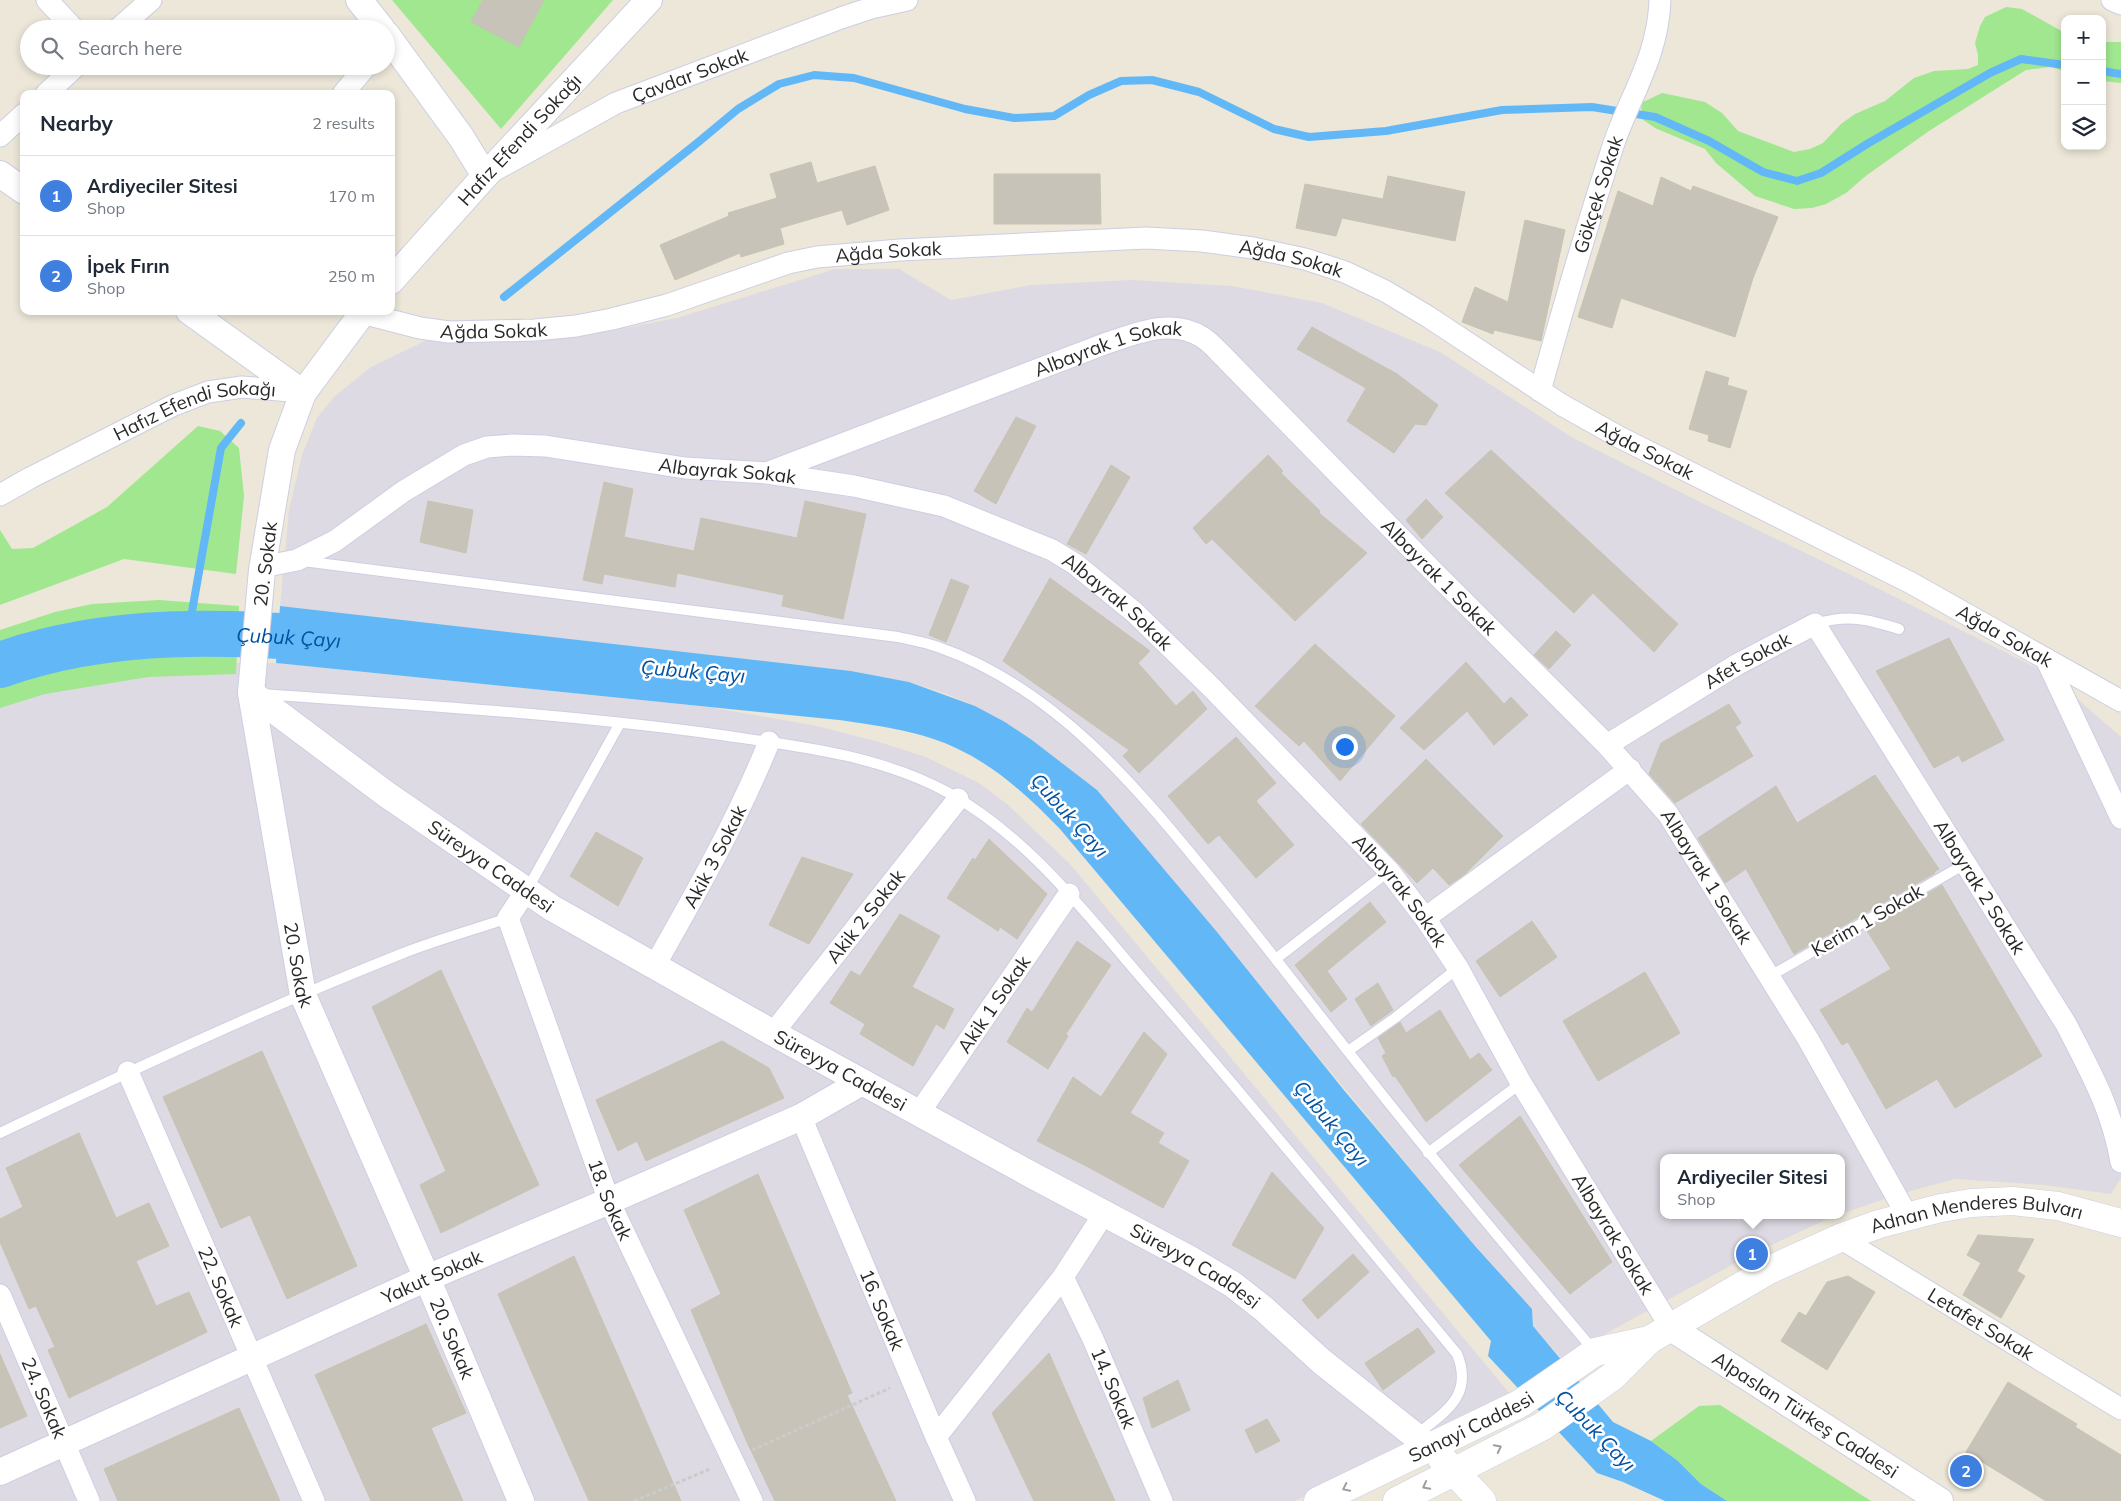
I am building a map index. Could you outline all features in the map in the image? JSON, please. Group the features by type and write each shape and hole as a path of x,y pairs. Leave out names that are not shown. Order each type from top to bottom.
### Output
{"main road":[{"name":"Adnan Menderes Bulvarı","path":"1660,1334 1769,1270 1840,1238 1908,1217 1971,1203 2013,1202 2058,1206 2121,1223"},
{"name":"Sanayi Caddesi","path":"1318,1501 1422,1441 1521,1403 1596,1352 1660,1334"},
{"name":"Sanayi Caddesi","path":"1397,1501 1543,1426 1613,1376 1660,1334"},
{"path":"1422,1441 1455,1470 1482,1501"}],"street":[{"path":"47,0 66,20"},
{"path":"128,20 151,0"},
{"path":"358,0 374,20"},
{"name":"Hafız Efendi Sokağı","path":"395,276 649,0"},
{"name":"Çavdar Sokak","path":"485,176 616,104 840,18 871,8 907,0"},
{"name":"Gökçek Sokak","path":"1540,391 1593,208 1618,134 1648,64 1658,32 1660,0"},
{"path":"2112,0 2121,4"},
{"path":"395,48 461,137 485,176"},
{"path":"50,90 66,75"},
{"path":"346,90 359,75"},
{"path":"0,136 20,118"},
{"path":"0,174 20,188"},
{"name":"Ağda Sokak","path":"374,315 420,328 449,332 576,326 667,305 788,263 817,257 900,250 1137,239 1202,241 1253,248 1305,259 1345,272 1385,291 1427,316 1540,391 1619,438 1910,583 2121,701"},
{"path":"195,315 303,392"},
{"name":"Hafız Efendi Sokağı","path":"0,496 30,478 174,405 208,392 242,387 303,392 361,315"},
{"name":"Albayrak 1 Sokak","path":"767,473 1140,332 1166,327 1186,329 1203,338 1223,356 1432,570 1607,745 1668,814 1808,1039 1908,1217"},
{"name":"20. Sokak","path":"303,392 282,450 262,568 251,691 303,995 427,1278 521,1501"},
{"name":"Albayrak Sokak","path":"262,568 297,560 335,541 404,491 464,454 487,447 512,445 544,446 685,468 767,473 854,486 944,506 1052,550 1075,564 1134,612 1212,688 1389,871 1425,918 1458,968 1660,1334"},
{"name":"Afet Sokak","path":"1607,745 1738,664 1815,624"},
{"name":"Albayrak 2 Sokak","path":"1815,624 2066,1024 2101,1091 2116,1135 2121,1162"},
{"path":"2046,659 2121,818"},
{"name":"Süreyya Caddesi","path":"251,691 386,794 552,908 773,1033 1028,1173 1105,1212 1232,1284 1264,1309 1321,1361 1422,1441"},
{"name":"Akik 3 Sokak","path":"654,966 706,877 769,742"},
{"path":"1425,918 1630,770"},
{"name":"Akik 2 Sokak","path":"773,1033 958,799"},
{"path":"508,918 526,891"},
{"name":"Akik 1 Sokak","path":"919,1113 1069,894"},
{"name":"18. Sokak","path":"508,918 609,1202 752,1501"},
{"name":"22. Sokak","path":"128,1072 314,1501"},
{"name":"Yakut Sokak","path":"0,1472 427,1278 609,1202 801,1117 862,1082"},
{"name":"16. Sokak","path":"801,1117 936,1437 966,1501"},
{"path":"936,1437 1063,1277 1105,1212"},
{"name":"Letafet Sokak","path":"1840,1238 2121,1409"},
{"name":"14. Sokak","path":"1063,1277 1093,1339 1162,1501"},
{"name":"24. Sokak","path":"0,1295 89,1501"},
{"name":"Alpaslan Türkeş Caddesi","path":"1660,1334 1940,1501"}],"lane":[{"path":"297,560 898,637 937,647 981,666 1017,686 1048,707 1084,737 1167,824 1277,958 1428,1153 1596,1352"},
{"name":"Afet Sokak","path":"1815,624 1833,618 1855,617 1899,629"},
{"path":"251,691 620,722 769,742 881,765 897,770 958,799 995,824 1025,850 1069,894 1217,1065 1457,1354 1463,1375 1462,1386 1458,1396 1453,1405 1422,1441"},
{"path":"526,891 620,722"},
{"name":"Kerim 1 Sokak","path":"1770,976 1965,864"},
{"path":"1277,958 1389,871"},
{"path":"0,1133 128,1072 402,953 508,918"},
{"path":"1348,1051 1395,1018 1458,968"},
{"path":"1428,1153 1521,1083"}],"path":[{"path":"634,1501 911,1378"}],"shaded area":[{"path":"835,269 899,269 951,300 1031,285 1131,280 1232,286 1322,303 1440,352 1573,438 2049,674 2121,737 2121,1178 2111,1194 2044,1185 1955,1179 1896,1195 1845,1213 1845,1154 1660,1154 1660,1219 1827,1219 1752,1254 1561,1358 1533,1326 1532,1309 1475,1246 1097,790 1032,740 1005,722 975,706 944,693 909,682 851,671 280,606 289,510 302,455 317,418 334,397 371,367 425,341 604,332 677,318"},
{"path":"164,663 276,663 709,707 817,726 879,742 926,757 979,783 1007,804 1070,864 1515,1400 1295,1501 0,1501 0,694"}],"green space":[{"path":"392,0 613,0 501,129"},
{"path":"2006,7 2022,9 2061,31 2061,70 2050,67 2026,70 1929,131 1867,175 1846,193 1826,204 1812,208 1794,209 1755,196 1716,163 1705,149 1655,128 1642,119 1641,103 1662,93 1705,102 1722,113 1738,131 1794,152 1810,149 1823,143 1841,124 1855,114 1885,101 1914,78 1934,71 1968,69 1978,65 1975,43 1985,17"},
{"path":"2106,42 2121,42 2121,83 2106,81"},
{"path":"198,426 220,431 239,448 244,496 236,574 124,559 0,605 0,530 12,549 33,548 107,507"},
{"path":"159,600 239,606 236,674 148,677 45,694 0,708 0,630 55,612 92,604"},
{"path":"1720,1405 1871,1501 1727,1501 1701,1484 1678,1461 1651,1441 1699,1406"}],"water":[{"path":"280,606 851,671 909,682 975,706 1005,722 1032,740 1097,790 1217,932 1343,1089 1475,1246 1532,1309 1533,1326 1613,1422 1651,1441 1678,1461 1701,1484 1727,1501 1665,1501 1623,1482 1597,1473 1488,1356 1491,1341 1060,829 1025,795 987,765 958,749 915,733 839,720 276,663"}],"building":[{"path":"483,0 544,0 519,47 471,22"},
{"path":"811,162 817,183 875,166 889,210 847,225 842,210 780,228 784,244 741,257 740,253 675,280 660,245 729,216 728,213 777,198 770,174"},
{"path":"994,174 1100,174 1101,224 994,224"},
{"path":"1388,176 1465,192 1455,241 1342,218 1336,236 1296,228 1305,184 1383,199"},
{"path":"1661,177 1691,191 1693,186 1778,217 1753,278 1735,337 1621,298 1612,328 1578,317 1618,191 1653,206"},
{"path":"1525,220 1565,230 1541,341 1494,330 1493,334 1462,322 1475,287 1508,302"},
{"path":"1312,327 1397,374 1438,405 1426,425 1415,424 1394,453 1347,421 1366,388 1297,349"},
{"path":"1706,371 1729,378 1727,385 1747,391 1730,448 1708,441 1709,435 1689,429"},
{"path":"1016,417 1036,426 996,504 974,491"},
{"path":"1491,450 1678,624 1654,652 1593,593 1574,613 1445,493"},
{"path":"1268,455 1283,471 1281,473 1320,511 1319,513 1367,553 1295,621 1212,539 1206,544 1193,528"},
{"path":"1111,465 1130,477 1086,554 1067,544"},
{"path":"604,482 633,489 624,537 694,551 701,518 797,538 805,501 866,514 843,619 782,606 784,595 677,573 675,587 604,574 602,584 583,580"},
{"path":"1426,499 1443,517 1422,539 1406,520"},
{"path":"428,501 473,510 466,553 420,542"},
{"path":"1050,578 1150,651 1138,663 1176,706 1193,691 1207,709 1139,773 1123,756 1129,750 1003,661"},
{"path":"951,579 969,586 946,642 929,635"},
{"path":"1556,631 1571,645 1549,669 1534,655"},
{"path":"1949,638 2004,740 1962,762 1959,755 1934,768 1876,671"},
{"path":"1315,644 1395,716 1340,781 1304,741 1299,746 1255,706"},
{"path":"1466,662 1504,704 1511,697 1528,715 1494,745 1467,711 1424,750 1400,728"},
{"path":"1729,704 1741,723 1735,727 1753,756 1675,803 1649,774 1661,743"},
{"path":"1236,737 1276,783 1256,801 1294,845 1256,878 1219,835 1208,844 1168,796"},
{"path":"1426,759 1503,836 1465,874 1449,885 1433,868 1417,883 1361,824"},
{"path":"1875,775 1939,869 1794,954 1746,869 1725,883 1698,838 1776,786 1797,823"},
{"path":"596,832 643,858 618,906 570,876"},
{"path":"989,839 1047,894 1017,939 1000,927 998,931 947,898 973,858 975,860"},
{"path":"802,857 853,874 809,944 769,925"},
{"path":"1942,885 2042,1056 1955,1108 1937,1079 1886,1109 1848,1042 1842,1045 1820,1010 1891,969 1866,929"},
{"path":"1370,902 1386,922 1327,971 1347,999 1331,1012 1295,965"},
{"path":"900,914 940,936 912,987 954,1009 944,1029 936,1024 913,1066 860,1034 865,1024 830,1003 851,971 860,976"},
{"path":"1532,921 1557,957 1500,997 1476,961"},
{"path":"1077,941 1111,965 1066,1034 1068,1036 1048,1069 1007,1042 1027,1008 1032,1012"},
{"path":"441,970 539,1185 441,1233 420,1185 446,1171 372,1007"},
{"path":"1645,972 1680,1033 1598,1081 1563,1021"},
{"path":"1378,983 1393,1010 1371,1026 1355,999"},
{"path":"1440,1010 1470,1060 1479,1053 1492,1070 1426,1122 1395,1076 1393,1077 1382,1056 1386,1053 1378,1038 1400,1022 1406,1033"},
{"path":"1144,1032 1167,1054 1130,1113 1164,1133 1158,1143 1189,1161 1163,1208 1037,1141 1073,1077 1101,1097"},
{"path":"722,1041 769,1068 784,1098 646,1161 637,1141 618,1151 596,1100"},
{"path":"262,1051 357,1266 287,1299 250,1215 221,1228 163,1097"},
{"path":"1520,1116 1612,1262 1570,1294 1459,1165"},
{"path":"79,1133 116,1218 149,1203 169,1246 136,1261 156,1306 189,1292 207,1332 69,1398 48,1350 55,1347 36,1306 29,1309 0,1242 0,1219 23,1207 6,1168"},
{"path":"1272,1172 1324,1228 1295,1279 1232,1245"},
{"path":"758,1174 852,1393 847,1395 896,1501 775,1501 746,1440 691,1310 721,1294 684,1210"},
{"path":"1978,1235 2034,1239 2017,1271 2025,1276 2001,1318 1963,1295 1981,1263 1967,1255"},
{"path":"1353,1254 1369,1272 1318,1319 1302,1300"},
{"path":"574,1256 681,1501 589,1501 530,1368 498,1294"},
{"path":"1848,1276 1875,1292 1827,1370 1781,1341 1799,1312 1806,1316 1827,1282"},
{"path":"426,1324 466,1413 431,1428 463,1501 371,1501 315,1375"},
{"path":"1418,1328 1435,1352 1383,1390 1365,1363"},
{"path":"1049,1353 1115,1501 1034,1501 992,1413"},
{"path":"0,1354 27,1416 0,1428"},
{"path":"1178,1380 1190,1410 1152,1428 1143,1398"},
{"path":"2008,1382 2077,1424 2075,1427 2121,1455 2121,1501 2046,1501 1966,1452"},
{"path":"239,1408 280,1501 118,1501 104,1469"},
{"path":"1267,1419 1280,1441 1256,1453 1245,1430"}],"waterway":[{"path":"504,297 738,109 779,84 814,75 854,78 965,109 1014,118 1054,116 1089,95 1121,81 1152,80 1199,92 1274,129 1309,137 1386,131 1502,110 1592,107 1655,117 1709,141 1763,172 1797,181 1821,173 1867,144 1990,73 2021,59 2061,64"},
{"path":"2106,72 2121,74"},
{"path":"188,634 221,448 241,423"},
{"name":"Çubuk Çayı","path":"0,665 41,652 83,643 169,634 256,635 342,640"}],"place":[{"name":"Ardiyeciler Sitesi","path":"1752,1254"},
{"name":"İpek Fırın","path":"1966,1471"}]}
